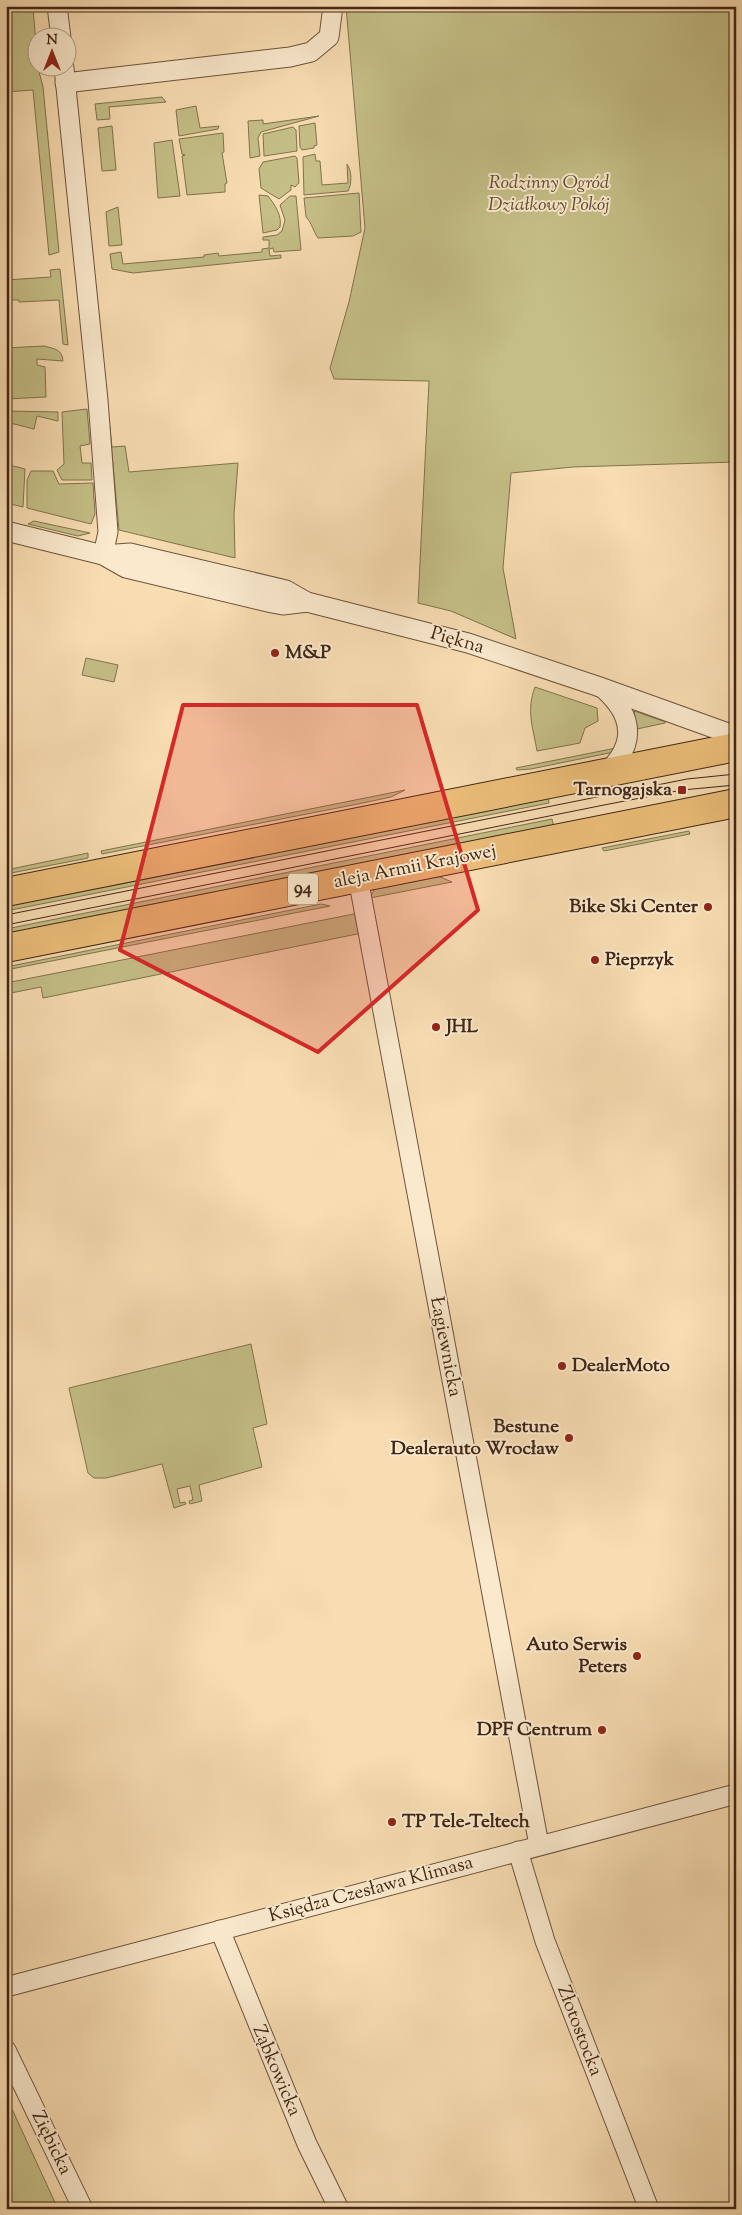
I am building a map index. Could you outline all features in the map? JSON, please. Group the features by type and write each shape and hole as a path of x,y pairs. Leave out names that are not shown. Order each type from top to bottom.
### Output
{"main road":[{"path":"6,892 736,748"},
{"name":"aleja Armii Krajowej","path":"6,948 736,803"}],"street":[{"path":"57,6 60,28"},
{"path":"78,74 290,57 311,52 329,36 333,6"},
{"path":"65,78 98,400 108,532 103,555"},
{"name":"Piękna","path":"6,531 103,555 137,554 286,590 307,602 468,643 736,736"},
{"path":"604,689 624,712 628,723 624,750 618,763 606,773"},
{"name":"Łagiewnicka","path":"358,878 539,1845"},
{"name":"Księdza Czesława Klimasa","path":"6,1987 736,1794"},
{"name":"Złotostocka","path":"518,1851 544,1941 649,2209"},
{"name":"Ząbkowicka","path":"220,1930 307,2144 339,2209"},
{"name":"Ziębicka","path":"6,2050 83,2209"}],"highlighted area":[{"path":"183,705 417,705 478,910 318,1052 120,950"}],"green space":[{"path":"6,6 24,6 25,11 33,8 35,28 28,28 28,78 41,78 43,87 59,252 49,255 33,90 6,92"},
{"name":"Rodzinny Ogród Działkowy Pokój","path":"346,6 736,6 736,462 573,467 511,473 503,568 516,639 451,611 418,603 429,381 334,379 330,368 349,302 365,228"},
{"path":"162,97 166,102 109,107 110,119 97,120 95,104"},
{"path":"196,106 200,128 219,126 218,129 179,136 176,110"},
{"path":"319,116 261,132 258,138 260,156 250,158 248,121 263,120 263,124"},
{"path":"315,123 317,145 314,148 302,150 300,147 299,126"},
{"path":"112,126 116,170 102,171 98,128"},
{"path":"293,127 296,130 297,151 264,156 263,134"},
{"path":"223,133 224,152 222,153 227,183 225,184 225,192 187,195 182,156 185,155 182,154 179,139"},
{"path":"172,140 180,196 158,198 154,143"},
{"path":"315,154 316,161 320,161 322,185 348,183 347,164 351,178 348,191 304,195 303,157"},
{"path":"295,156 297,158 299,183 295,187 291,185 291,190 279,199 261,188 259,169 263,162"},
{"path":"359,193 361,232 353,236 318,238 306,217 304,198"},
{"path":"259,195 268,196 277,210 280,218 280,227 277,230 263,233"},
{"path":"290,196 296,196 301,250 274,252 273,248 269,249 270,256 281,255 281,258 133,273 112,269 110,254 121,252 123,264 204,257 204,255 218,253 219,256 262,252 262,249 269,248 269,240 263,240 263,237 277,235 282,231 285,220 280,205"},
{"path":"118,207 122,245 109,246 106,212"},
{"path":"60,269 68,345 63,344 59,300 19,302 19,300 11,300 10,303 6,304 6,280 51,277 50,270"},
{"path":"44,346 59,352 63,361 37,359 37,365 45,367 46,397 6,399 6,348"},
{"path":"87,409 90,444 80,446 82,463 91,463 92,480 62,480 57,470 64,464 62,412"},
{"path":"108,410 112,447 125,446 129,472 238,463 234,514 235,558 119,530"},
{"path":"6,411 58,412 58,421 37,416 34,429 6,422"},
{"path":"6,464 25,469 23,507 6,503"},
{"path":"31,471 53,471 59,484 93,483 95,514 91,524 27,508 27,480"},
{"path":"34,521 90,533 78,536 28,524"},
{"path":"86,658 118,665 114,682 82,675"},
{"path":"535,687 597,708 598,721 585,728 580,743 537,751 531,711"},
{"path":"634,711 666,721 665,723 637,729"},
{"path":"616,748 614,752 531,769 517,770 516,768"},
{"path":"405,790 391,797 358,804 102,854 101,851"},
{"path":"548,795 549,803 6,911 6,903"},
{"path":"552,819 554,828 6,937 6,929"},
{"path":"689,831 690,834 604,851 602,848"},
{"path":"88,853 88,858 6,874 6,870"},
{"path":"438,876 452,882 370,898 375,888"},
{"path":"321,904 330,906 6,970 6,967"},
{"path":"359,913 362,933 43,998 41,987 6,994 6,983"},
{"path":"251,1344 267,1424 253,1428 262,1467 199,1485 202,1501 190,1504 189,1501 193,1500 190,1486 177,1489 180,1503 185,1502 186,1504 174,1508 162,1464 106,1478 94,1478 88,1473 69,1388"},
{"path":"6,2096 58,2209 6,2209"}],"tram line":[{"path":"6,915 687,779 736,774"},
{"path":"6,925 682,790 736,785"}],"place":[{"name":"M&P","path":"275,653"},
{"name":"Tarnogajska","path":"682,790"},
{"name":"Bike Ski Center","path":"708,907"},
{"name":"Pieprzyk","path":"595,960"},
{"name":"JHL","path":"436,1027"},
{"name":"DealerMoto","path":"562,1366"},
{"name":"Bestune Dealerauto Wrocław","path":"569,1438"},
{"name":"Auto Serwis Peters","path":"637,1656"},
{"name":"DPF Centrum","path":"602,1730"},
{"name":"TP Tele-Teltech","path":"392,1822"}]}
